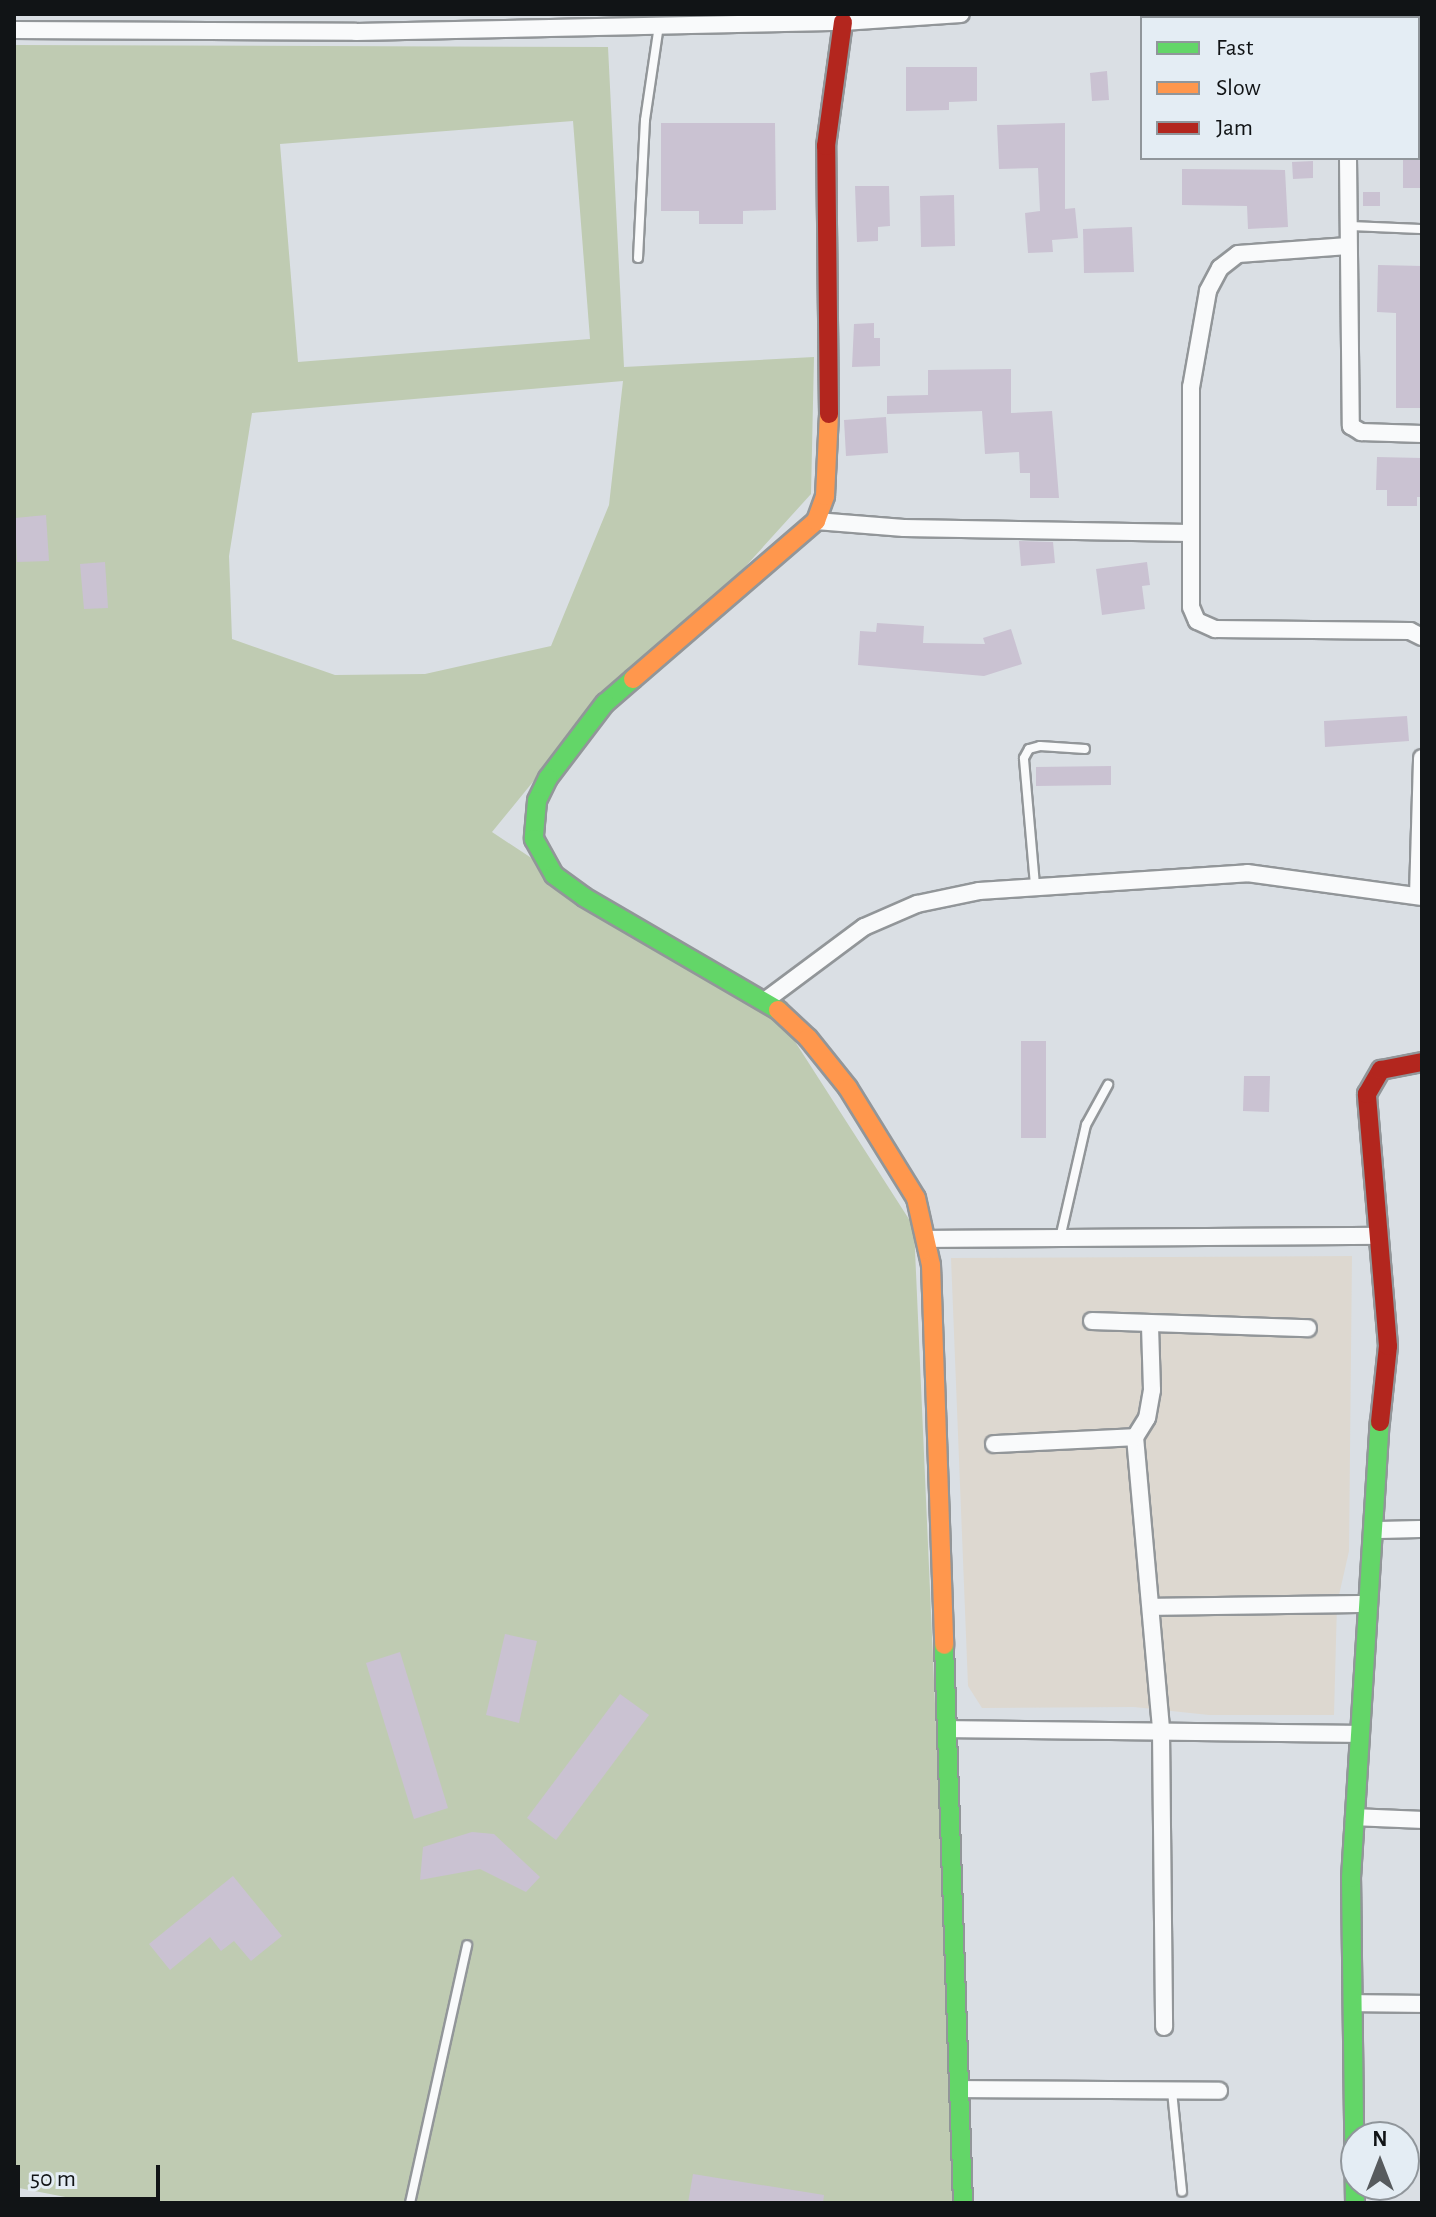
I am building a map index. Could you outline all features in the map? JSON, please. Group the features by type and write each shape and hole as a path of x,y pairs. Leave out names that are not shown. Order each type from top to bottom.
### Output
{"street":[{"path":"356,14 356,32"},
{"path":"14,30 356,32 659,24 759,18 843,22 961,14"},
{"path":"1377,14 1422,15"},
{"path":"843,22 826,146 829,445 825,496 816,521 605,703 548,778 534,819 541,859 554,875 766,1000 808,1038 848,1088 896,1159 916,1198 926,1239 948,1729 963,2203"},
{"path":"1348,160 1351,426 1361,432 1422,434"},
{"path":"1348,246 1238,254 1214,278 1194,349 1191,607 1197,621 1215,629 1410,631 1422,637"},
{"path":"816,521 904,528 1190,533"},
{"path":"766,1000 864,927 917,904 1035,885 1247,873 1420,896 1422,758"},
{"path":"1355,2203 1352,2003 1354,1817 1358,1734 1377,1530 1373,1496 1388,1346 1367,1094 1381,1070 1422,1062"},
{"path":"926,1239 1061,1234 1379,1236"},
{"path":"1092,1321 1150,1326 1308,1328"},
{"path":"1150,1326 1152,1390 1147,1418 1135,1437 1161,1731 1164,2027"},
{"path":"994,1444 1135,1437"},
{"path":"1377,1530 1422,1529"},
{"path":"1151,1607 1369,1604"},
{"path":"948,1729 1358,1734"},
{"path":"1354,1817 1422,1820"},
{"path":"1352,2003 1422,2004"},
{"path":"959,2089 1219,2091"}],"lane":[{"path":"638,258 645,120 659,24"},
{"path":"1348,226 1422,229"},
{"path":"1035,885 1024,758 1029,749 1040,746 1085,749"},
{"path":"1061,1234 1086,1125 1108,1085"},
{"path":"410,2203 467,1945"},
{"path":"1172,2091 1182,2192"}],"shaded area":[{"path":"1352,1256 1349,1551 1337,1604 1334,1715 1209,1715 1134,1707 982,1708 968,1686 951,1258"}],"green space":[{"path":"14,45 608,47 624,367 814,357 811,494 705,611 607,691 492,832 785,1026 914,1227 957,2203 96,2203 14,2187","holes":["573,121 590,339 298,362 280,144","623,381 609,505 551,646 425,674 335,675 232,639 229,556 252,413"]}],"building":[{"path":"906,67 977,67 977,101 949,102 949,110 906,111"},
{"path":"1107,71 1109,100 1092,101 1090,73"},
{"path":"661,123 775,123 776,210 743,211 743,224 699,224 699,211 661,211"},
{"path":"1065,123 1065,209 1075,208 1078,238 1052,240 1053,252 1028,253 1025,213 1040,211 1038,168 999,169 997,125"},
{"path":"1422,158 1422,188 1403,188 1403,160"},
{"path":"1313,161 1313,178 1293,179 1292,162"},
{"path":"1182,169 1285,170 1288,227 1248,229 1247,206 1182,205"},
{"path":"855,186 889,186 890,226 878,227 878,241 857,242"},
{"path":"1363,192 1380,192 1380,206 1363,206"},
{"path":"954,195 955,246 921,247 920,196"},
{"path":"1132,227 1134,272 1084,273 1083,229"},
{"path":"1378,265 1422,266 1422,408 1396,408 1396,313 1377,312"},
{"path":"874,323 874,338 880,338 880,366 852,367 854,324"},
{"path":"1011,369 1011,413 1052,411 1059,498 1030,498 1030,473 1020,473 1019,452 985,454 982,411 887,414 887,396 928,395 928,370"},
{"path":"886,417 888,453 846,456 844,420"},
{"path":"1377,457 1422,458 1422,497 1417,497 1417,506 1387,506 1387,490 1376,490"},
{"path":"46,515 49,561 17,562 15,518"},
{"path":"1019,541 1053,542 1055,563 1021,566"},
{"path":"105,562 108,608 84,609 80,564"},
{"path":"1147,562 1150,585 1142,586 1145,609 1102,615 1096,569"},
{"path":"877,623 924,626 923,643 985,644 983,638 1011,629 1022,664 984,676 858,665 860,631 876,632"},
{"path":"1407,716 1409,741 1325,747 1324,721"},
{"path":"1111,766 1111,785 1036,786 1036,767"},
{"path":"1021,1041 1046,1041 1046,1138 1021,1138"},
{"path":"1244,1076 1270,1076 1269,1112 1243,1111"},
{"path":"505,1634 537,1641 519,1723 486,1715"},
{"path":"400,1652 448,1808 414,1819 366,1663"},
{"path":"620,1694 649,1715 556,1840 527,1818"},
{"path":"472,1832 494,1834 540,1877 526,1892 480,1869 420,1880 423,1847"},
{"path":"233,1876 282,1936 251,1961 234,1941 221,1951 210,1937 170,1970 149,1944"},
{"path":"693,2174 824,2195 823,2203 688,2203"}],"traffic: fast":[{"path":"633,679 605,703 548,778 537,801 534,839 554,875 584,897 778,1010"},
{"path":"1355,2203 1351,1878 1380,1422"},
{"path":"944,1645 963,2203"}],"traffic: slow":[{"path":"633,679 816,521 825,496 829,414"},
{"path":"778,1010 808,1038 848,1088 916,1198 931,1265 944,1645"}],"traffic: jam":[{"path":"829,414 826,146 843,22"},
{"path":"1380,1422 1388,1346 1367,1094 1381,1070 1422,1062"}]}
